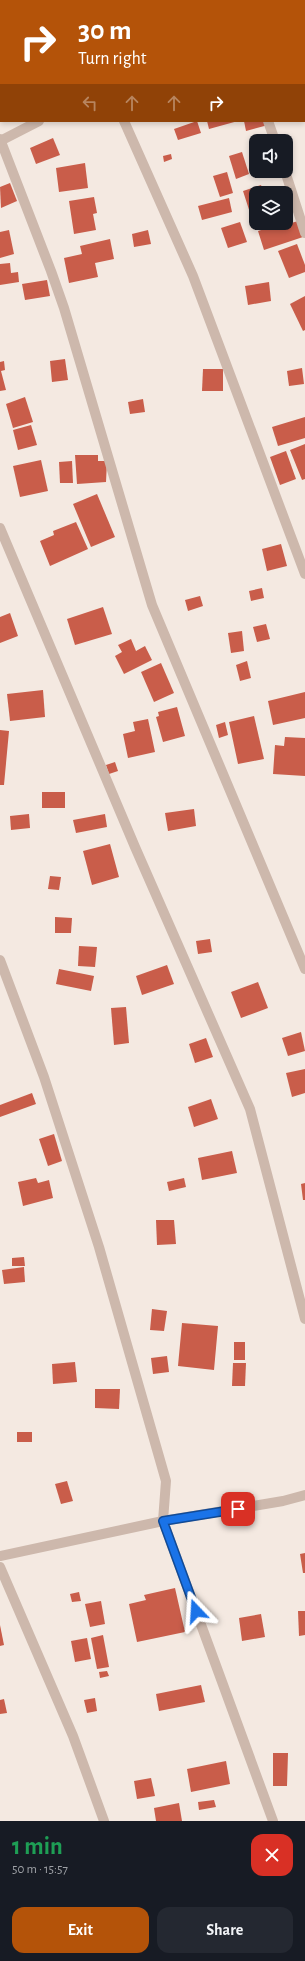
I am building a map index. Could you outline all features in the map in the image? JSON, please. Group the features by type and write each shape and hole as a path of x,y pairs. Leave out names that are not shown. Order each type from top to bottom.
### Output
{"street":[{"path":"37,122 0,140 64,308 152,605 305,968"},
{"path":"124,122 193,276 305,574"},
{"path":"268,122 273,134"},
{"path":"287,178 305,233"},
{"path":"0,528 135,847 250,1109 305,1319"},
{"path":"0,960 44,1077 99,1247 166,1481 163,1521 273,1821"},
{"path":"0,1556 163,1521 284,1502 305,1495"},
{"path":"0,1567 73,1736 104,1821"}],"building":[{"path":"197,122 201,133 178,140 174,129"},
{"path":"207,122 234,122 209,129"},
{"path":"244,122 266,122 268,125 246,131"},
{"path":"53,138 60,155 36,164 30,148"},
{"path":"242,152 249,174 236,179 229,156"},
{"path":"171,154 172,159 164,162 163,156"},
{"path":"85,163 88,188 59,192 56,168"},
{"path":"227,172 233,193 220,197 213,176"},
{"path":"10,183 17,201 1,208 0,187"},
{"path":"249,189 249,210 243,191"},
{"path":"94,197 97,213 93,214 96,230 74,234 69,201"},
{"path":"229,198 232,212 202,220 198,206"},
{"path":"298,221 303,237 264,250 258,231 293,230 293,222"},
{"path":"240,222 247,242 228,248 221,228"},
{"path":"9,230 14,254 0,258 0,232"},
{"path":"148,230 151,244 134,247 132,234"},
{"path":"110,239 114,259 95,263 98,277 69,283 64,258 82,254 80,246"},
{"path":"297,244 305,265 305,272 289,278 278,251"},
{"path":"10,263 11,273 18,272 19,282 0,285 0,264"},
{"path":"47,280 50,296 25,300 22,284"},
{"path":"269,282 271,301 248,305 245,286"},
{"path":"305,296 305,330 303,331 290,304"},
{"path":"65,359 68,380 52,382 50,361"},
{"path":"4,361 5,370 1,371 6,390 0,391 0,362"},
{"path":"302,368 304,384 289,386 287,371"},
{"path":"203,369 223,369 223,391 202,391"},
{"path":"25,397 33,422 13,428 6,404"},
{"path":"143,399 145,412 130,414 128,402"},
{"path":"305,417 305,438 278,446 272,427"},
{"path":"31,425 37,445 18,450 13,430"},
{"path":"305,444 305,479 302,480 290,450"},
{"path":"286,451 296,479 280,485 270,457"},
{"path":"75,455 98,455 98,461 107,461 106,482 77,484"},
{"path":"41,460 48,491 20,497 13,466"},
{"path":"72,461 73,483 60,483 59,462"},
{"path":"97,494 115,537 91,547 73,504"},
{"path":"76,522 88,549 50,566 40,541 54,535 53,531"},
{"path":"281,544 287,566 267,571 262,549"},
{"path":"262,588 264,598 251,601 249,591"},
{"path":"200,596 203,606 188,611 185,600"},
{"path":"103,607 112,634 75,645 67,619"},
{"path":"10,613 18,636 0,643 0,617"},
{"path":"266,624 270,639 257,642 253,627"},
{"path":"242,631 244,651 231,653 228,633"},
{"path":"131,639 136,651 145,646 152,660 124,674 115,656 122,652 118,645"},
{"path":"247,661 251,678 240,681 236,665"},
{"path":"161,663 174,693 154,702 141,672"},
{"path":"43,690 45,717 10,721 7,694"},
{"path":"305,692 305,718 273,725 268,701"},
{"path":"177,707 185,736 163,742 156,717 159,716 158,712"},
{"path":"254,716 264,759 238,764 229,722"},
{"path":"148,719 155,752 128,758 123,734 135,731 133,722"},
{"path":"225,722 228,735 219,738 216,725"},
{"path":"0,730 9,731 4,785 0,785"},
{"path":"285,737 305,738 305,776 273,774 275,745 284,746"},
{"path":"115,762 118,771 109,774 106,765"},
{"path":"42,792 65,792 65,808 42,808"},
{"path":"194,809 196,826 168,831 165,813"},
{"path":"29,814 30,828 11,830 10,816"},
{"path":"105,814 107,827 76,833 73,820"},
{"path":"110,844 119,877 92,885 83,851"},
{"path":"50,876 61,877 59,890 48,889"},
{"path":"55,917 72,918 71,933 55,933"},
{"path":"210,939 212,952 198,954 196,941"},
{"path":"79,946 97,947 95,967 78,966"},
{"path":"167,965 174,984 142,995 136,976"},
{"path":"59,969 94,976 91,991 56,984"},
{"path":"258,982 268,1008 241,1018 231,992"},
{"path":"126,1007 129,1043 114,1045 111,1008"},
{"path":"301,1032 305,1051 288,1056 282,1038"},
{"path":"206,1038 213,1057 195,1063 189,1044"},
{"path":"305,1069 305,1093 292,1097 286,1073"},
{"path":"32,1093 36,1104 0,1117 0,1105"},
{"path":"211,1099 218,1119 194,1127 188,1107"},
{"path":"54,1134 62,1161 48,1166 39,1139"},
{"path":"232,1151 237,1173 202,1180 198,1158"},
{"path":"36,1178 38,1183 49,1180 53,1198 23,1206 18,1182"},
{"path":"184,1178 186,1187 169,1191 167,1182"},
{"path":"305,1183 305,1200 303,1200 301,1184"},
{"path":"156,1220 174,1220 176,1244 157,1245"},
{"path":"24,1257 25,1266 12,1266 12,1258"},
{"path":"24,1267 25,1282 4,1284 2,1270"},
{"path":"152,1309 167,1311 164,1331 150,1330"},
{"path":"182,1323 218,1326 214,1370 178,1366"},
{"path":"234,1342 245,1342 245,1360 234,1360"},
{"path":"167,1356 169,1372 153,1374 151,1358"},
{"path":"75,1362 77,1382 53,1384 52,1364"},
{"path":"233,1363 246,1363 245,1386 232,1386"},
{"path":"95,1389 120,1389 119,1409 95,1408"},
{"path":"17,1432 32,1432 32,1442 17,1442"},
{"path":"67,1481 73,1501 61,1504 55,1484"},
{"path":"305,1553 305,1573 303,1573 300,1554"},
{"path":"175,1588 185,1632 137,1642 129,1604 146,1600 144,1595"},
{"path":"79,1592 81,1601 72,1602 70,1594"},
{"path":"101,1601 105,1624 90,1627 85,1604"},
{"path":"298,1611 305,1611 305,1635 299,1636"},
{"path":"261,1614 265,1637 242,1641 239,1618"},
{"path":"0,1625 4,1645 0,1646"},
{"path":"103,1635 109,1667 97,1669 91,1638"},
{"path":"87,1638 91,1659 75,1662 71,1641"},
{"path":"107,1671 109,1676 100,1678 99,1672"},
{"path":"201,1685 205,1702 159,1711 156,1694"},
{"path":"95,1698 97,1711 87,1713 84,1700"},
{"path":"4,1699 7,1713 0,1714 0,1700"},
{"path":"273,1753 288,1753 287,1786 273,1786"},
{"path":"226,1761 230,1784 191,1792 187,1769"},
{"path":"151,1778 155,1796 137,1799 134,1781"},
{"path":"214,1800 216,1807 199,1810 198,1802"},
{"path":"179,1803 182,1821 156,1821 154,1808"}],"route":[{"path":"196,1611 163,1521 238,1509"}]}
